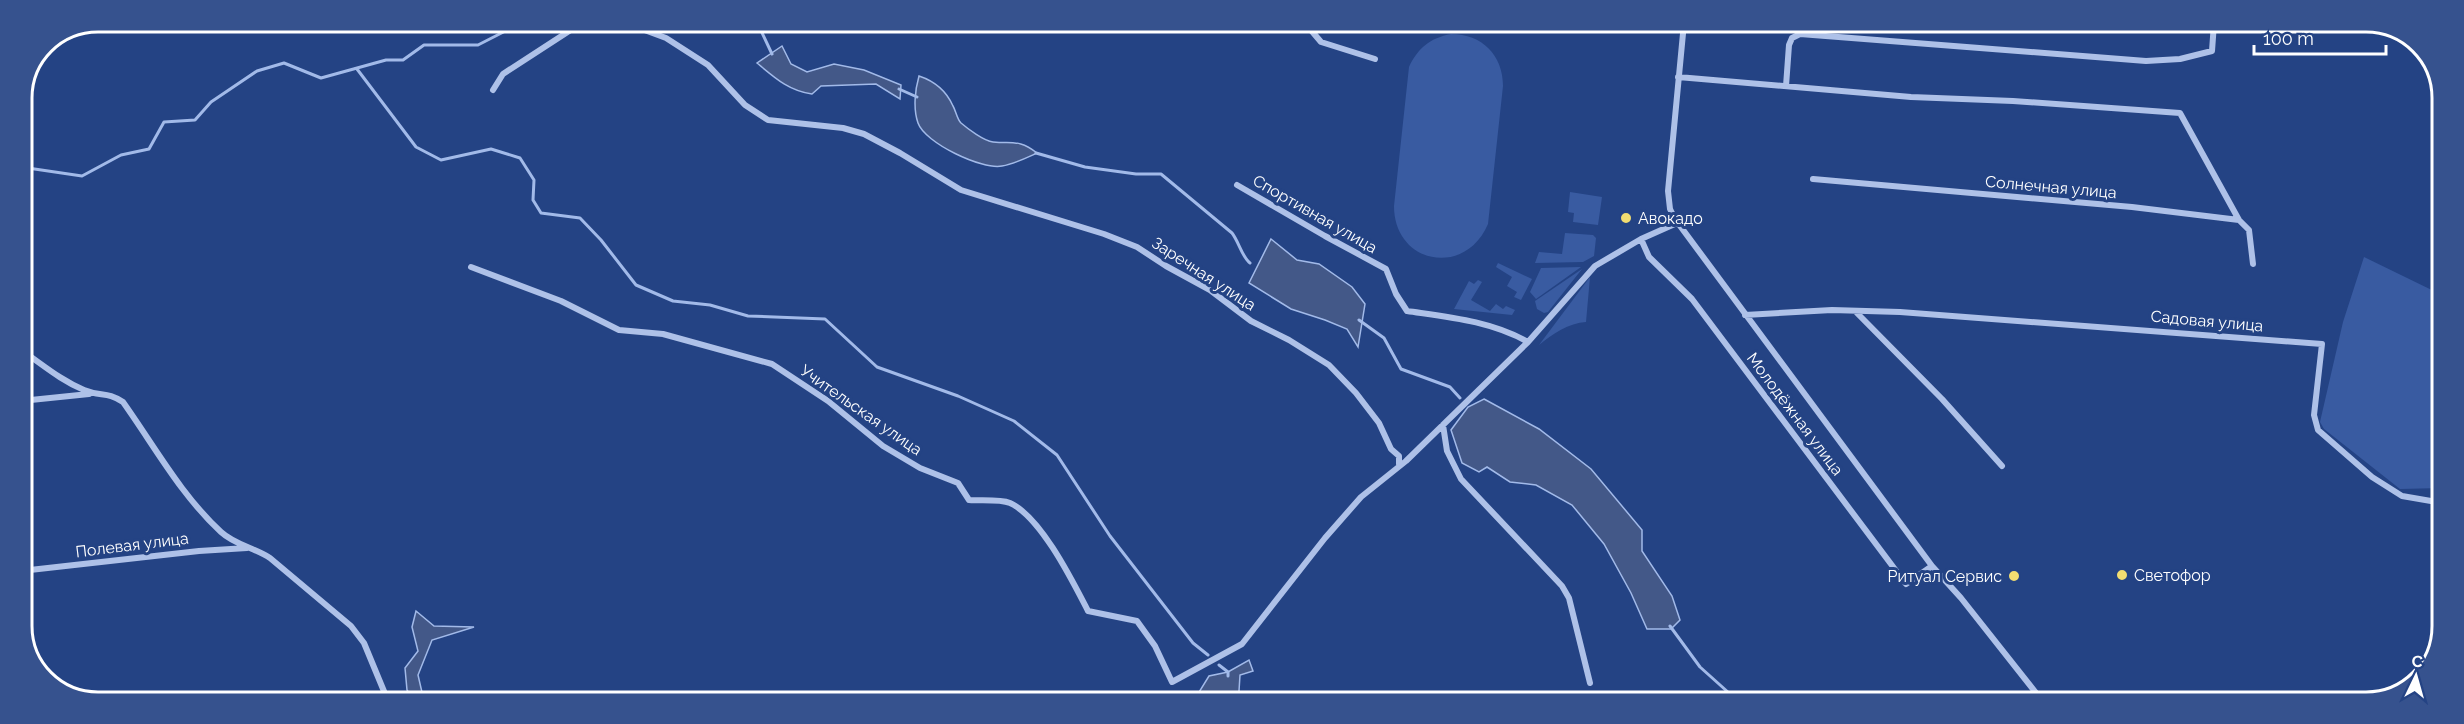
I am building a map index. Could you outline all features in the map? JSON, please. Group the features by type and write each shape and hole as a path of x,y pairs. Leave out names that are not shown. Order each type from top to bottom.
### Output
{"street":[{"path":"493,90 503,74 569,31"},
{"name":"Заречная улица","path":"647,31 666,38 708,65 745,105 768,120 843,128 864,134 961,190 1104,234 1137,247 1210,290 1251,321 1289,340 1329,365 1356,393 1379,423 1391,449 1399,456 1399,464"},
{"path":"1312,31 1321,42 1374,58"},
{"name":"Молодёжная улица","path":"1683,31 1668,191 1670,209 1677,224 1932,566 1961,598 2035,692"},
{"path":"1786,86 1789,45 1792,38 1800,34 2146,61 2180,59 2212,51 2213,31"},
{"path":"1678,76 1911,97 2013,101 2180,113 2239,220 2249,230 2253,264"},
{"name":"Солнечная улица","path":"1813,179 2132,207 2239,220"},
{"name":"Спортивная улица","path":"1238,185 1386,269 1396,294 1407,311 1464,318 1519,336 1528,342"},
{"path":"1399,464 1406,461 1528,342 1595,266 1641,238 1677,224"},
{"name":"Молодёжная улица","path":"1641,238 1649,257 1692,299 1906,584 1932,566"},
{"name":"Учительская улица","path":"471,267 561,301 619,330 663,334 772,364 828,401 883,446 920,468 958,483 969,500 1010,503 1036,524 1068,572 1088,611 1137,621 1155,646 1172,682 1242,644 1325,538 1354,505 1399,464"},
{"path":"1745,315 1832,310 1856,312 1942,399 2002,466"},
{"name":"Садовая улица","path":"1856,312 1900,312 2322,344 2314,415 2318,430 2372,477 2402,496 2432,501"},
{"path":"31,358 55,376 93,393"},
{"path":"32,400 93,393 112,394 123,402 172,477 222,533 270,558 351,626 364,643 384,692"},
{"path":"1443,425 1447,451 1461,478 1562,586 1569,598 1590,683"},
{"name":"Полевая улица","path":"32,569 247,548"}],"shaded area":[{"path":"1451,34 1472,38 1489,48 1499,65 1503,86 1488,224 1477,241 1464,252 1448,257 1432,257 1418,251 1405,241 1397,226 1394,206 1409,67 1416,54 1426,45 1437,38"},
{"path":"782,46 791,64 807,72 834,64 864,70 901,85 900,99 876,84 821,86 812,94 796,90 757,63"},
{"path":"919,76 935,83 943,91 960,121 976,134 993,142 1020,144 1037,153 1011,164 993,166 955,154 931,139 918,123 915,112"},
{"path":"1570,192 1602,197 1598,225 1573,222 1574,213 1568,212"},
{"path":"1565,233 1593,235 1596,238 1594,256 1583,262 1535,263 1539,252 1562,254"},
{"path":"1271,239 1297,260 1319,264 1352,287 1365,304 1358,347 1347,329 1291,309 1249,283"},
{"path":"2364,257 2432,290 2432,488 2400,489 2324,429 2320,422 2343,322"},
{"path":"1498,263 1532,279 1521,300 1514,297 1517,292 1507,286 1512,277 1496,267"},
{"path":"1581,267 1536,299 1530,292 1541,268"},
{"path":"1582,269 1548,312 1544,313 1537,309 1535,301"},
{"path":"1590,277 1586,322 1573,324 1539,345"},
{"path":"1478,280 1482,282 1471,300 1490,311 1496,304 1503,309 1506,306 1515,310 1512,315 1454,309 1469,281 1474,284"},
{"path":"1484,399 1539,429 1591,469 1642,530 1642,551 1672,596 1680,620 1671,629 1647,629 1631,593 1604,544 1572,505 1536,485 1510,482 1487,467 1479,472 1462,463 1451,430 1468,407"},
{"path":"416,611 434,626 474,627 432,640 418,675 422,692 408,692 407,690 405,668 418,651 412,627"},
{"path":"1249,660 1253,671 1240,675 1239,692 1199,692 1209,676 1228,672"}],"waterway":[{"path":"31,168 82,176 121,155 149,149 164,122 195,120 211,102 257,71 284,63 321,78 386,60 403,60 424,45 478,45 505,31"},
{"path":"761,31 772,54"},
{"path":"357,69 416,147 441,160 491,149 520,158 534,180 533,200 541,213 580,218 601,240 636,285 673,301 710,305 748,316 825,319 877,367 958,396 1014,421 1057,455 1110,536 1193,643 1208,655"},
{"path":"899,89 917,97"},
{"path":"1036,153 1085,167 1136,174 1161,174 1232,233 1250,263"},
{"path":"1359,320 1384,338 1401,369 1450,387 1460,398"},
{"path":"1670,626 1700,667 1728,692"},
{"path":"1219,665 1228,672 1228,676"}],"place":[{"name":"Авокадо","path":"1626,218"},
{"name":"Светофор","path":"2122,575"},
{"name":"Ритуал Сервис","path":"2014,576"}]}
